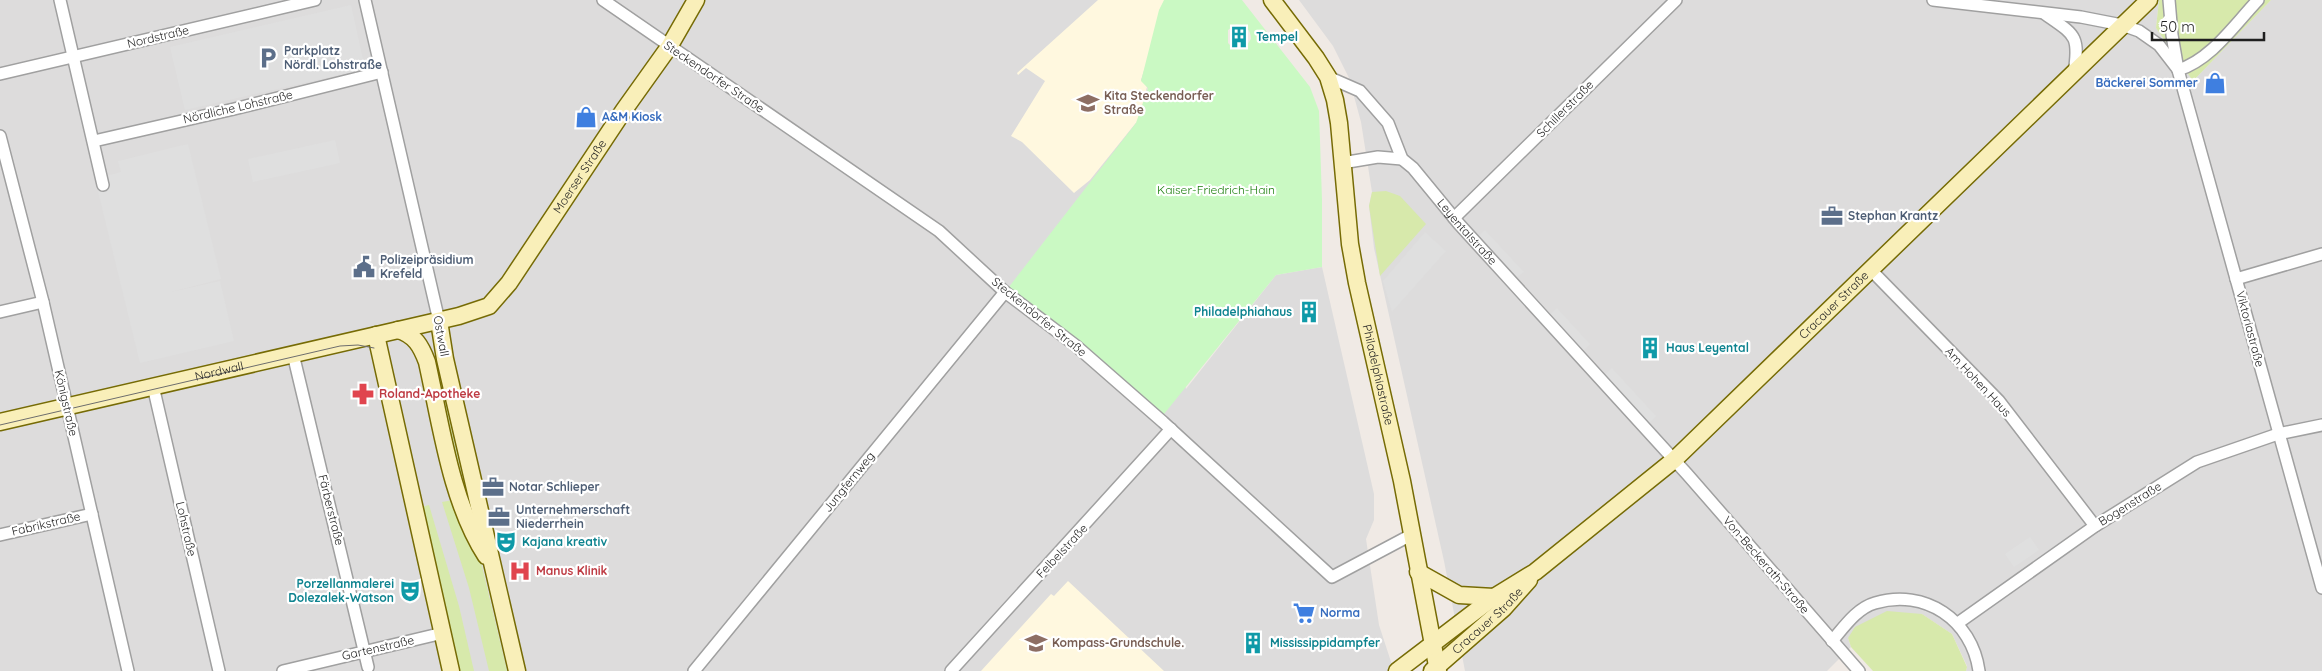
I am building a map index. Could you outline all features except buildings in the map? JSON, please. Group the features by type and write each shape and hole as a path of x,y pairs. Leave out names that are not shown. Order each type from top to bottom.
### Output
{"street":[{"path":"60,0 103,184"},
{"name":"Nordstraße","path":"0,74 315,0"},
{"name":"Ostwall","path":"365,0 517,671"},
{"name":"Steckendorfer Straße","path":"603,0 939,231 1005,292 1075,345 1171,429 1332,576 1411,535"},
{"name":"Moerser Straße","path":"438,321 481,310 502,292 624,110 669,47 696,0"},
{"path":"1272,0 1328,77"},
{"name":"Schillerstraße","path":"1454,218 1676,0"},
{"name":"Viktoriastraße","path":"1933,0 2081,16 2122,26 2139,31 2159,45 2178,70"},
{"name":"Cracauer Straße","path":"1396,671 1494,597 1535,572 1674,460 2149,0"},
{"name":"Viktoriastraße","path":"2170,0 2172,36 2178,70 2322,588"},
{"path":"2178,70 2192,66 2204,57 2258,0"},
{"path":"2043,13 2069,30 2076,41 2077,51 2074,73"},
{"name":"Nördliche Lohstraße","path":"94,141 382,72"},
{"name":"Leyentalstraße","path":"1328,77 1360,91 1388,123 1402,159 1413,168 1454,218 1674,460"},
{"name":"Philadelphiastraße","path":"1328,77 1339,123 1350,244 1357,283 1402,481 1432,644 1435,670"},
{"name":"Königstraße","path":"0,136 43,302 128,671"},
{"path":"1342,162 1378,157 1402,159"},
{"path":"2236,279 2322,254"},
{"name":"Am Hohen Haus","path":"1870,270 1999,401 2094,526"},
{"name":"Jungfernweg","path":"694,671 1005,292"},
{"path":"0,312 43,302"},
{"name":"Nordwall","path":"0,422 438,321"},
{"path":"398,330 416,340 422,349 427,362 462,509 472,533 493,566"},
{"path":"376,335 452,671"},
{"name":"Färberstraße","path":"294,354 368,667"},
{"name":"Lohstraße","path":"153,386 219,671"},
{"name":"Bogenstraße","path":"1958,623 2094,526 2197,462 2278,434 2322,424"},
{"name":"Felbelstraße","path":"951,671 1171,429"},
{"name":"Von-Beckerath-Straße","path":"1674,460 1859,671"},
{"name":"Fabrikstraße","path":"0,535 92,514"},
{"path":"1418,572 1459,595 1494,597"},
{"name":"Cracauer Straße","path":"1435,670 1504,608 1535,572"},
{"path":"1832,641 1853,616 1874,603 1906,598 1936,608 1958,623 1973,646 1979,671"},
{"name":"Gartenstraße","path":"283,671 443,633"}],"shaded area":[{"path":"0,0 1164,0 1148,87 1136,123 1186,389 1276,275 1322,267 1374,494 1374,520 1366,539 1379,625 1394,671 0,671"},
{"name":"Kita Steckendorfer Straße","path":"1098,0 1167,0 1141,80 1147,87 1139,119 1090,180 1074,193 1022,142 1011,136 1045,81 1026,68 1018,75 1017,73"},
{"path":"1299,0 2159,0 2156,28 2193,81 2271,0 2322,0 2322,671 1966,671 1967,666 1952,634 1922,614 1848,638 1851,647 1827,671 1465,671 1444,561 1374,248 1369,206 1372,192 1361,122 1349,78 1333,46"},
{"name":"Parkplatz Nördl. Lohstraße","path":"351,5 365,69 185,110 170,47"},
{"path":"335,140 340,163 253,182 248,159"},
{"path":"188,144 221,279 171,292 220,281 234,341 140,363 95,179 121,172 118,161"},
{"path":"1485,230 1524,272 1516,278 1478,236"},
{"path":"1425,232 1446,251 1392,312 1383,281"},
{"path":"1557,308 1590,344 1583,351 1550,314"},
{"path":"1612,368 1656,416 1648,424 1604,376"},
{"path":"2030,537 2039,550 2014,567 2005,554"},
{"path":"1068,581 1164,671 981,671 1051,594 1054,596"}],"green space":[{"name":"Kaiser-Friedrich-Hain","path":"1164,0 1242,0 1310,87 1319,111 1322,267 1276,275 1156,424 1005,292 1136,123 1148,88 1141,81 1159,10","holes":["1238,25 1244,26 1251,35 1251,39 1245,48 1233,48 1228,43 1228,30"]},
{"path":"2159,0 2271,0 2193,81 2156,28"},
{"path":"1386,191 1400,196 1426,224 1380,276 1369,206 1372,192"},
{"path":"437,365 466,493 461,494 432,366"},
{"path":"453,500 481,562 507,671 489,671 469,588 442,502"},
{"path":"429,505 459,606 474,671 458,671 421,507"},
{"path":"1887,611 1922,614 1952,634 1967,667 1966,671 1873,671 1851,647 1848,638 1855,627"}],"tram line":[{"path":"0,425 340,346 358,345 374,348"}],"place":[{"name":"Tempel","path":"1239,37"},
{"name":"Parkplatz Nördl. Lohstraße","path":"268,58"},
{"name":"Bäckerei Sommer","path":"2215,83"},
{"name":"Kita Steckendorfer Straße","path":"1088,103"},
{"name":"A&M Kiosk","path":"586,117"},
{"name":"Stephan Krantz","path":"1832,216"},
{"name":"Polizeipräsidium Krefeld","path":"364,267"},
{"name":"Philadelphiahaus","path":"1309,312"},
{"name":"Haus Leyental","path":"1650,348"},
{"name":"Roland-Apotheke","path":"363,394"},
{"name":"Notar Schlieper","path":"493,487"},
{"name":"Unternehmerschaft Niederrhein","path":"499,517"},
{"name":"Kajana kreativ","path":"506,542"},
{"name":"Manus Klinik","path":"520,571"},
{"name":"Porzellanmalerei Dolezalek-Watson","path":"410,591"},
{"name":"Norma","path":"1304,613"},
{"name":"Kompass-Grundschule.","path":"1036,643"},
{"name":"Mississippidampfer","path":"1253,643"}]}
